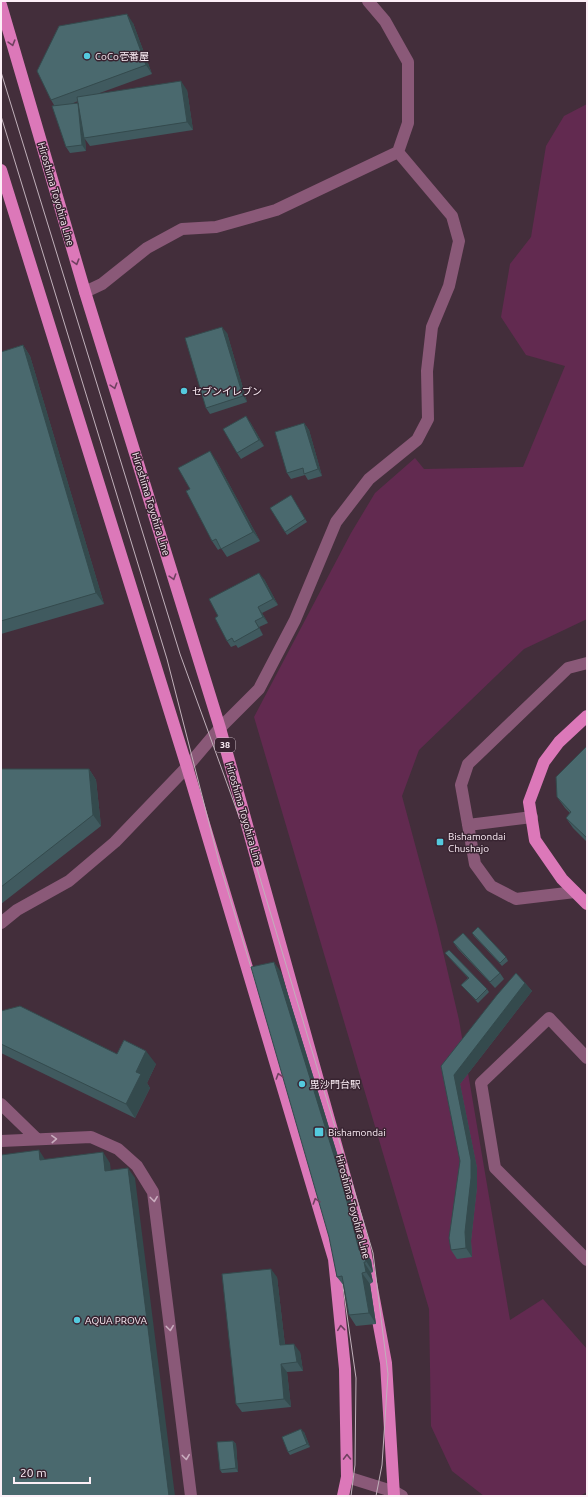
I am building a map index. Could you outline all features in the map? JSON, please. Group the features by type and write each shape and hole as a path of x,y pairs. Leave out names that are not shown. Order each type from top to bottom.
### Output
{"main road":[{"name":"Hiroshima Toyohira Line","path":"1,5 85,292 220,728 364,1244 386,1363 397,1495"},
{"path":"1,170 187,767 334,1259 345,1369 348,1477 343,1496"},
{"path":"587,716 559,742 544,762 529,802 535,840 562,879 587,904"}],"street":[{"path":"85,292 102,284 147,248 182,229 216,227 276,210 398,152 408,123 408,62 385,21 368,1"},
{"path":"1,923 17,910 69,881 115,842 187,767 220,728 259,689 295,620 336,522 369,479 417,440 428,418 427,371 432,327 448,286 459,240 452,216 398,152"},
{"path":"575,892 516,899 492,886 475,864 461,785 468,764 568,668 587,663"},
{"path":"468,825 532,817"},
{"path":"587,1058 549,1018 481,1083 495,1168 587,1260"},
{"path":"1,1104 37,1139"},
{"path":"1,1141 91,1137 118,1149 137,1166 153,1192 191,1496"},
{"path":"348,1477 397,1495"}],"shaded area":[{"path":"587,104 587,619 524,649 419,750 402,796 437,926 459,1020 510,1320 543,1299 587,1349 587,1492 580,1496 484,1496 452,1471 431,1426 429,1309 254,717 351,533 375,493 415,458 424,469 523,467 565,366 526,355 501,317 510,264 531,237 546,146 564,116"}],"building":[{"path":"127,14 146,65 51,100 37,71 59,26"},
{"path":"181,81 187,122 84,138 77,97"},
{"path":"78,103 82,145 66,147 52,106"},
{"path":"222,327 243,396 206,408 185,338"},
{"path":"23,345 96,593 1,621 1,352"},
{"path":"246,416 259,440 237,453 223,429"},
{"path":"304,423 318,469 304,474 303,468 287,473 275,432"},
{"path":"210,451 253,532 221,549 216,539 212,541 186,491 190,489 178,468"},
{"path":"291,495 305,519 285,532 270,508"},
{"path":"259,573 273,599 258,607 263,617 255,621 259,628 234,642 232,638 227,641 215,618 218,616 209,599"},
{"path":"587,746 587,838 566,818 571,812 557,797 556,777"},
{"path":"1,769 89,769 93,815 1,887"},
{"path":"478,927 506,957 500,963 472,933"},
{"path":"463,933 500,973 490,982 453,942"},
{"path":"449,950 487,989 476,1000 461,985 469,978 445,953"},
{"name":"毘沙門台駅","path":"274,962 341,1178 359,1250 363,1250 366,1262 364,1262 366,1272 362,1273 369,1313 349,1315 342,1276 337,1277 329,1237 251,967"},
{"path":"516,973 525,983 454,1075 471,1160 471,1178 465,1232 466,1248 451,1250 449,1238 460,1161 441,1066"},
{"path":"20,1006 117,1054 124,1040 146,1051 136,1072 141,1074 126,1104 1,1044 1,1011"},
{"name":"AQUA PROVA","path":"39,1150 40,1160 103,1152 105,1171 128,1168 169,1496 1,1496 1,1155"},
{"path":"271,1269 280,1345 294,1344 297,1362 281,1364 284,1399 236,1404 222,1274"},
{"path":"301,1429 307,1444 288,1452 282,1437"},
{"path":"233,1441 236,1468 220,1470 217,1442"}],"tram line":[{"path":"1,72 180,654 253,855 373,1253 388,1374 382,1465 376,1496"},
{"path":"1,116 167,659 219,862 256,984"},
{"path":"341,1273 356,1378 355,1465 351,1496"}],"place":[{"name":"CoCo壱番屋","path":"87,56"},
{"name":"セブンイレブン","path":"184,391"},
{"name":"Bishamondai Chushajo","path":"440,842"},
{"name":"毘沙門台駅","path":"302,1084"},
{"name":"Bishamondai","path":"319,1132"},
{"name":"AQUA PROVA","path":"77,1320"}]}
